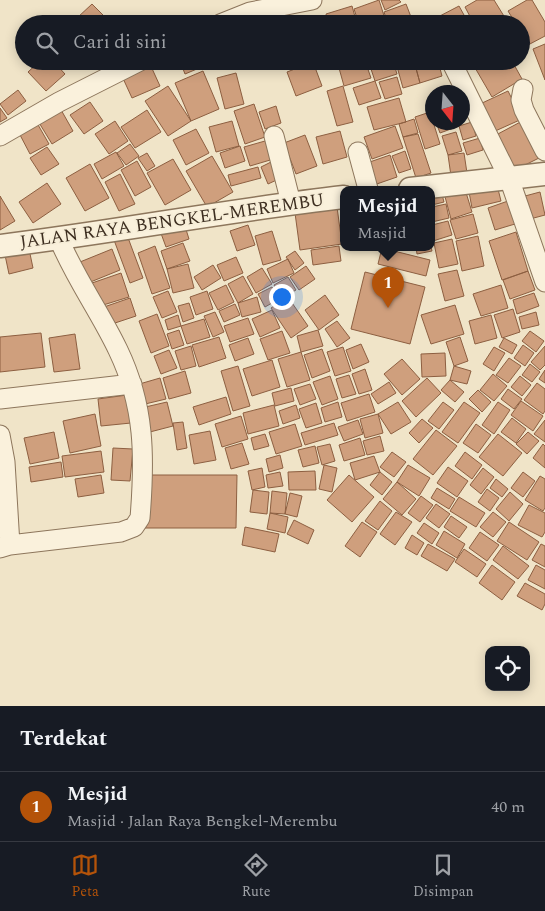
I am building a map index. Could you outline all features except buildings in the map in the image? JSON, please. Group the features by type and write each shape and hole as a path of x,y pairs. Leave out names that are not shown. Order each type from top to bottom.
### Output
{"street":[{"path":"242,15 312,0"},
{"path":"0,136 59,102 122,70"},
{"path":"455,70 509,178 545,282"},
{"path":"523,89 521,100 524,110 545,151"},
{"path":"274,136 291,203"},
{"path":"358,152 367,186"},
{"path":"435,186 545,174"},
{"name":"JALAN RAYA BENGKEL-MEREMBU","path":"0,246 340,197"},
{"path":"0,435 5,462 5,547 121,532 134,527 140,518 144,454 140,419 132,384 118,348 67,261 59,239"},
{"path":"0,399 132,384"}],"place":[{"name":"Mesjid","path":"388,308"}]}
